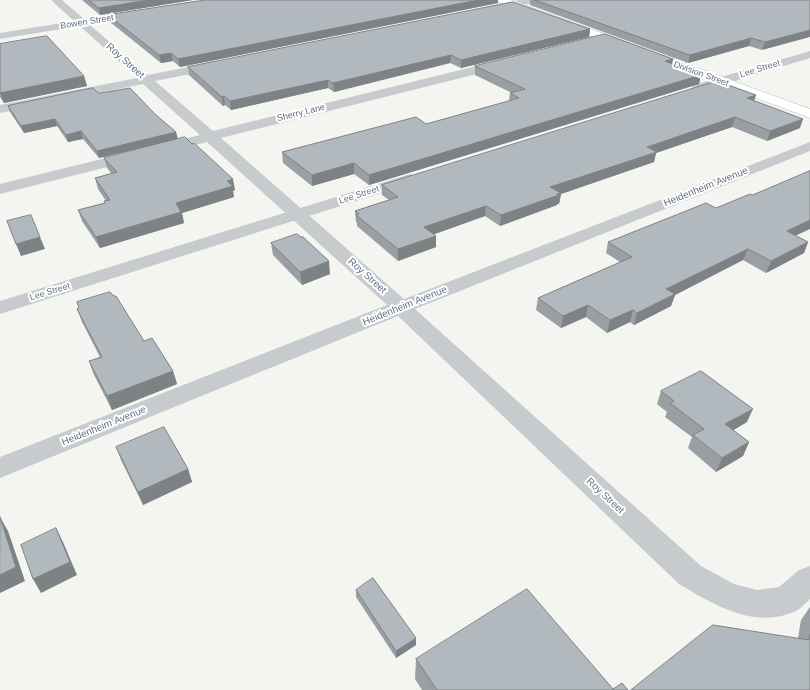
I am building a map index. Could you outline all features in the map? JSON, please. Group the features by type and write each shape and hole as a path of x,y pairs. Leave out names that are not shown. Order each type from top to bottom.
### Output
{"main road":[{"name":"Division Street","path":"508,2 810,114"}],"street":[{"name":"Roy Street","path":"56,0 145,80 299,214 690,575 727,596 757,604 786,600 810,580"},
{"path":"479,11 508,2 533,0"},
{"name":"Bowen Street","path":"0,36 144,13"},
{"path":"580,44 603,38"},
{"name":"Lee Street","path":"683,93 810,54"},
{"name":"Sherry Lane","path":"0,189 520,59"},
{"path":"0,109 230,62"},
{"name":"Heidenheim Avenue","path":"0,468 401,307 810,146"},
{"name":"Lee Street","path":"0,308 427,174"}],"building":[{"path":"89,0 149,0 99,8"},
{"path":"205,0 478,0 178,59 171,53 159,55 108,15"},
{"path":"535,0 810,0 810,30 765,42 751,38 690,55"},
{"path":"513,2 590,29 461,60 451,55 333,83 328,80 230,101 224,96 222,97 188,67"},
{"path":"605,34 673,59 665,61 701,75 369,175 354,163 312,175 282,152 416,117 426,124 519,98 510,93 525,89 475,66"},
{"path":"47,36 84,76 0,93 0,44"},
{"path":"717,81 756,95 747,98 803,119 770,131 735,117 647,147 657,152 550,187 561,193 557,194 559,195 501,215 486,206 424,227 436,236 398,249 356,215 359,214 355,211 398,197 382,185"},
{"path":"93,88 98,93 101,93 130,88 156,115 176,132 97,151 81,131 66,135 55,119 21,126 8,106"},
{"path":"185,137 192,144 194,143 233,179 227,181 233,186 176,203 181,212 96,237 78,210 105,203 104,201 110,200 95,178 117,172 104,158"},
{"path":"810,171 810,220 787,231 808,242 771,261 748,249 666,289 675,294 637,313 633,310 610,320 588,305 563,316 538,298 632,257 608,242 706,203 716,208"},
{"path":"31,215 40,237 16,244 7,221"},
{"path":"297,234 303,237 329,261 300,272 271,243"},
{"path":"110,292 116,296 144,341 152,338 173,371 107,396 89,361 102,357 77,309 79,308 77,302"},
{"path":"701,371 753,409 725,424 749,442 722,458 693,435 704,429 670,403 674,401 661,391"},
{"path":"164,427 188,469 138,492 116,447"},
{"path":"0,517 16,567 0,575"},
{"path":"56,528 70,562 33,579 21,545"},
{"path":"373,578 416,638 396,651 356,590"},
{"path":"527,589 613,689 622,683 628,690 437,690 416,659"},
{"path":"713,625 809,640 810,634 810,690 631,690"}]}
